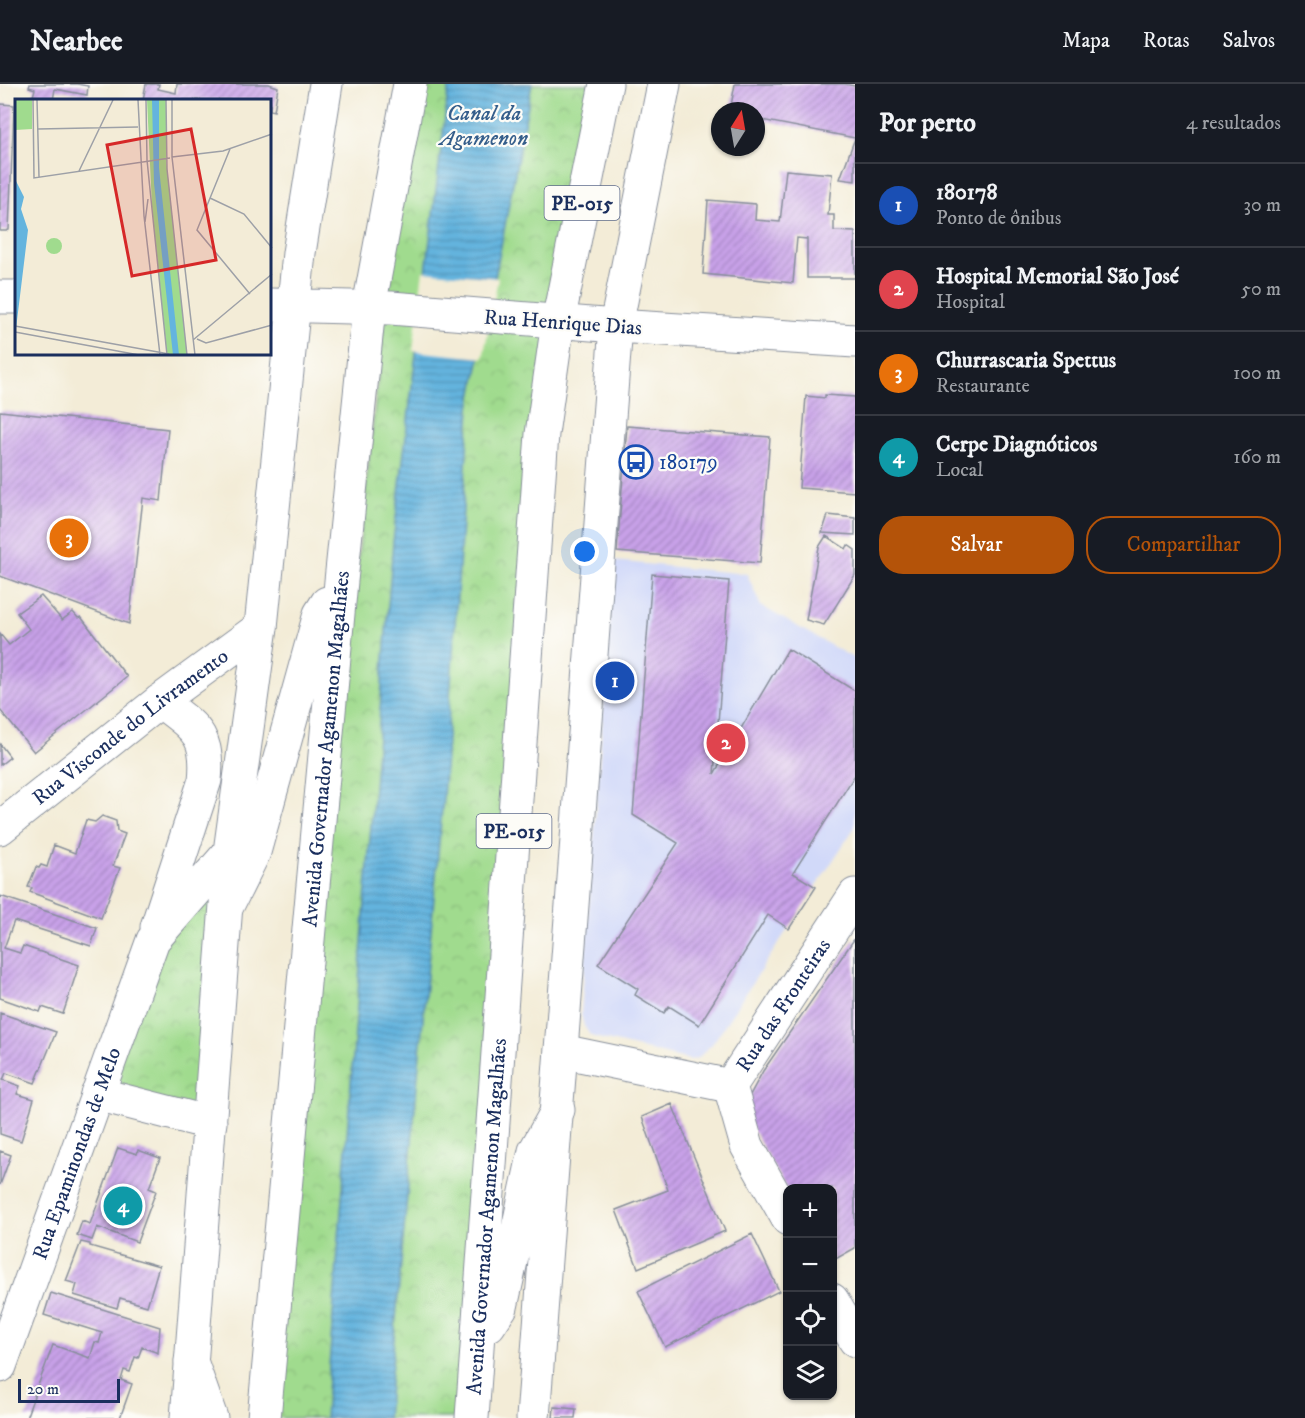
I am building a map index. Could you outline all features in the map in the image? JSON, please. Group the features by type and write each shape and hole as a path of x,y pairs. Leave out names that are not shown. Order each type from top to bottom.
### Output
{"main road":[{"path":"187,1418 230,852 261,627 281,306 299,253 326,84"},
{"name":"Avenida Governador Agamenon Magalhães","path":"264,1418 340,581 410,84"},
{"name":"Avenida Governador Agamenon Magalhães","path":"472,1418 542,434 558,322 606,84"},
{"path":"533,1418 616,326 664,84"},
{"name":"Rua Henrique Dias","path":"281,306 380,308 855,341"},
{"path":"227,906 254,852 320,614 340,581"},
{"name":"Rua Visconde do Livramento","path":"0,828 160,701 261,627"},
{"name":"Rua Epaminondas de Melo","path":"0,1366 153,940 205,780 207,760 202,740 193,728 160,701"},
{"name":"Rua Epaminondas de Melo","path":"153,940 230,852"},
{"name":"Rua das Fronteiras","path":"783,1210 747,1146 730,1086 855,895"},
{"name":"Rua das Fronteiras","path":"561,1052 730,1086"},
{"path":"96,1094 210,1123"},
{"path":"478,1342 501,1306 535,1151 558,1110"},
{"path":"837,1309 855,1340"},
{"path":"191,1361 211,1418"}],"shaded area":[{"path":"614,561 747,574 761,606 855,659 855,827 713,1043 698,1058 690,1060 590,1035 584,1026 581,1014"}],"green space":[{"path":"410,84 606,84 558,322 472,1418 264,1418"},
{"path":"230,852 210,1123 97,1094 153,940"}],"water":[{"name":"Canal da Agamenon","path":"449,84 532,84 470,408 443,798 387,1418 325,1418 393,542"}],"pier":[{"path":"423,271 498,278 483,358 413,351"}],"building":[{"path":"30,84 88,86 87,95 55,89 53,99 32,99 35,89 29,87"},
{"path":"146,84 159,84 158,89 176,93 177,84 269,84 278,87 274,111 272,110 272,99 143,99"},
{"path":"735,84 845,84 855,86 855,138 765,121 765,102 732,102"},
{"path":"0,104 14,105 9,230 6,231 0,231"},
{"path":"855,138 855,181 840,179"},
{"path":"786,170 832,174 828,215 834,215 834,231 855,232 855,278 807,278 807,239 797,238 793,283 703,274 708,200 756,204 755,220 780,222"},
{"path":"825,395 855,397 855,492 799,488 806,396 825,398"},
{"path":"0,411 168,429 161,501 143,498 129,624 0,576"},
{"path":"627,426 770,437 760,563 617,552"},
{"path":"828,515 855,518 855,535 822,533"},
{"path":"826,536 846,549 848,545 855,550 855,575 824,625 806,620 819,547"},
{"path":"652,574 729,581 714,774 788,649 855,691 855,775 793,873 816,887 789,929 768,915 699,1025 669,1006 664,1013 635,995 638,989 598,964 678,843 633,815"},
{"path":"41,596 62,620 73,612 78,618 81,617 127,677 34,752 0,710 0,634 9,645 29,629 17,613"},
{"path":"0,744 10,757 0,765"},
{"path":"102,816 116,821 117,831 125,834 113,866 120,868 101,918 30,892 32,888 28,887 36,867 39,868 41,865 47,867 54,845 75,853 86,820 95,822"},
{"path":"0,896 97,928 91,946 14,921 4,948 20,953 23,946 79,965 63,1014 42,1007 40,1012 0,998"},
{"path":"855,938 855,1248 837,1258 837,1184 783,1184 748,1121 749,1097 763,1071"},
{"path":"0,1013 56,1032 35,1083 6,1073 3,1080 20,1086 17,1094 34,1099 21,1141 0,1134"},
{"path":"672,1104 725,1231 638,1268 616,1210 668,1190 642,1117"},
{"path":"118,1148 137,1154 138,1150 160,1158 149,1188 156,1191 137,1242 97,1227 92,1240 77,1235 82,1221 90,1224"},
{"path":"0,1151 11,1155 0,1185"},
{"path":"752,1234 779,1291 665,1347 638,1291"},
{"path":"81,1242 159,1266 147,1306 120,1298 117,1308 74,1295 77,1284 66,1281"},
{"path":"51,1293 160,1327 158,1353 142,1347 138,1358 135,1357 130,1372 124,1370 121,1380 132,1384 120,1418 26,1418 53,1345 90,1358 95,1342 99,1343 102,1333 44,1315"},
{"path":"554,1407 576,1409 575,1418 553,1418"}],"place":[{"name":"180179","path":"636,462"},
{"name":"Churrascaria Spettus","path":"69,538"},
{"name":"180178","path":"615,681"},
{"name":"Hospital Memorial São José","path":"726,743"},
{"name":"Cerpe Diagnóticos","path":"123,1206"}]}
